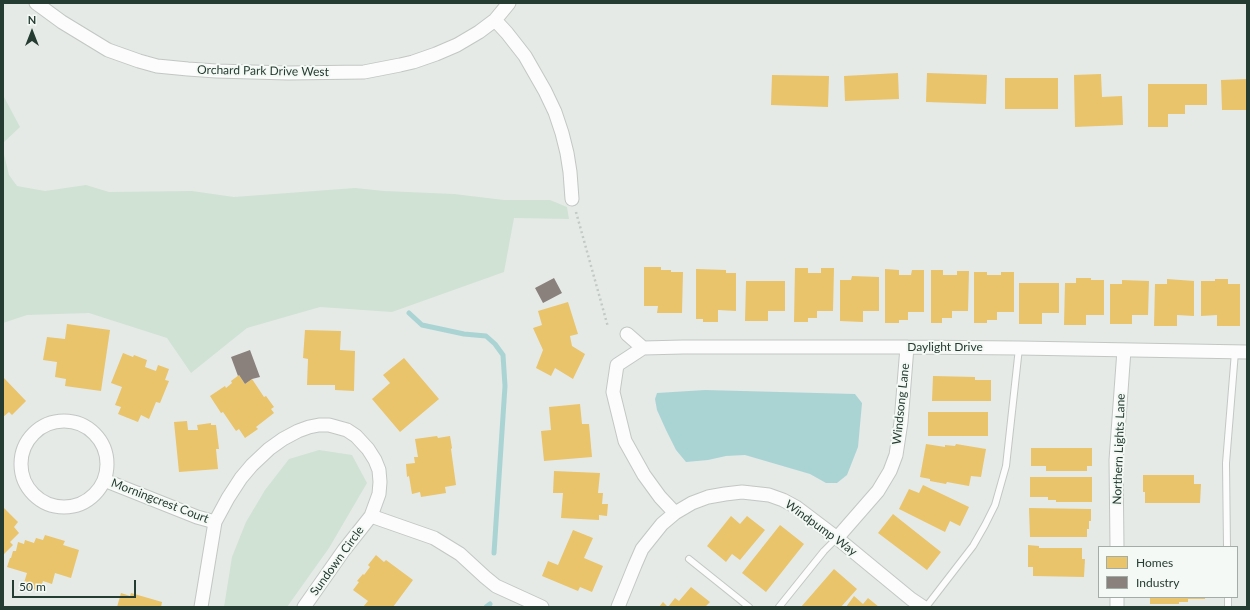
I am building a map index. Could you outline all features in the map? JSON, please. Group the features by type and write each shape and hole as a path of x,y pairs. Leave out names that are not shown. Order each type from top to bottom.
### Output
{"street":[{"name":"Orchard Park Drive West","path":"36,3 62,22 108,50 157,66 216,71 347,73 383,69 413,62 457,45 479,32 494,20 509,3"},
{"path":"494,20 507,33 524,56 545,91 555,112 567,153 572,199"},
{"path":"627,334 643,348 617,365 614,392 625,441 644,475 660,497 675,512"},
{"name":"Daylight Drive","path":"643,348 907,347 1241,352"},
{"name":"Windsong Lane","path":"837,538 878,491 890,471 896,455 901,422 907,347"},
{"name":"Northern Lights Lane","path":"1117,546 1116,460 1124,350"},
{"name":"Morningcrest Court","path":"58,421 71,421 83,425 94,433 102,443 107,455 107,468 104,480 98,490 90,498 81,503 69,506 57,506 45,502 35,495 27,486 22,474 22,454 26,444 41,427 58,421"},
{"name":"Sundown Circle","path":"201,607 215,522 240,478 269,449 283,439 298,431 319,425 329,425 347,430 363,443 375,460 379,470 379,494 371,516 344,550 304,607"},
{"name":"Morningcrest Court","path":"104,480 197,517 215,522"},
{"name":"Windpump Way","path":"618,607 642,549 662,524 675,512 692,503 708,497 742,492 769,495 796,507 837,538 911,599 925,607"},
{"name":"Sundown Circle","path":"371,516 434,538 460,554 496,586 542,607"}],"lane":[{"path":"925,607 973,546 995,505 1006,466 1019,348"},
{"path":"1227,546 1226,463 1241,352"},
{"path":"779,607 824,551 837,538"},
{"path":"689,559 749,607"}],"path":[{"path":"572,199 608,327"}],"green space":[{"path":"3,95 20,127 3,143"},
{"path":"3,150 9,175 17,186 45,191 86,185 109,192 192,191 234,197 355,188 384,191 454,194 504,200 550,200 567,207 569,219 514,218 504,272 392,312 320,307 247,328 191,373 167,338 89,313 27,315 3,323"},
{"path":"319,450 352,455 367,483 329,548 287,607 224,607 232,557 246,522 265,490 289,459"}],"water":[{"path":"705,390 855,394 862,403 858,447 847,475 837,483 826,483 810,474 745,455 726,456 708,460 686,462 676,450 666,430 657,410 655,399 657,393"}],"building: Homes":[{"path":"898,73 899,99 845,101 844,76"},
{"path":"927,73 987,75 986,104 926,102"},
{"path":"1101,74 1102,97 1122,96 1123,125 1075,127 1074,75"},
{"path":"772,75 829,76 828,107 771,105"},
{"path":"1005,78 1058,78 1058,109 1005,109"},
{"path":"1247,79 1247,110 1222,110 1221,80"},
{"path":"1148,84 1207,84 1207,105 1185,105 1185,114 1168,114 1168,127 1148,127"},
{"path":"644,267 661,267 661,270 683,272 682,313 657,313 658,306 644,306"},
{"path":"795,268 808,268 808,273 821,273 821,268 834,268 833,311 817,311 817,318 808,318 808,322 794,322"},
{"path":"696,269 726,270 726,273 736,273 736,311 718,310 718,322 703,322 703,319 696,319"},
{"path":"885,269 899,270 899,275 911,275 912,270 924,270 924,312 908,312 908,320 899,320 899,323 885,323"},
{"path":"931,270 943,270 943,275 957,275 957,271 969,271 968,311 952,311 952,318 942,318 942,323 931,323"},
{"path":"974,272 987,272 987,275 1001,275 1001,272 1014,272 1014,312 997,312 997,320 987,320 987,323 974,323"},
{"path":"852,276 879,277 879,311 863,311 863,322 840,321 840,280 851,280"},
{"path":"1076,278 1104,280 1104,315 1086,315 1086,325 1064,325 1065,283 1076,283"},
{"path":"1167,279 1194,281 1194,316 1177,315 1177,326 1154,326 1155,284 1167,284"},
{"path":"1215,279 1228,279 1228,284 1240,284 1240,326 1217,326 1217,315 1201,316 1201,281 1215,281"},
{"path":"1122,280 1149,281 1148,315 1132,315 1132,324 1110,324 1110,284 1122,284"},
{"path":"746,281 785,281 785,311 768,311 768,321 745,321"},
{"path":"1019,283 1059,283 1059,313 1042,313 1042,324 1019,324"},
{"path":"568,302 578,334 570,336 572,346 585,354 573,379 555,368 551,376 536,368 543,350 533,328 542,325 538,311"},
{"path":"67,324 110,330 101,391 65,386 66,379 55,377 57,362 43,360 47,337 65,339"},
{"path":"305,330 341,331 340,350 355,351 354,391 335,390 335,385 307,385 308,359 303,358"},
{"path":"123,353 147,360 145,367 156,371 158,365 169,369 165,380 169,381 160,403 156,402 149,419 141,415 138,422 118,414 121,407 115,405 122,387 111,383"},
{"path":"404,358 439,399 400,432 372,399 390,383 383,375"},
{"path":"239,375 245,384 252,379 264,397 266,396 274,407 271,409 274,413 256,427 258,429 245,438 239,429 236,431 223,412 221,413 210,396 225,386 226,388 232,383 231,381"},
{"path":"933,376 975,377 975,380 991,380 991,401 932,401"},
{"path":"3,377 26,401 12,415 9,412 3,417"},
{"path":"580,404 582,424 589,424 592,457 544,461 541,431 551,430 549,407"},
{"path":"928,412 988,412 988,436 928,436"},
{"path":"187,421 188,430 198,430 197,425 211,423 211,425 216,425 219,449 216,449 218,469 179,472 174,422"},
{"path":"437,436 438,438 450,436 456,485 445,487 446,493 421,497 420,492 412,494 409,476 407,477 406,464 415,463 414,457 418,457 415,439"},
{"path":"926,444 945,447 945,445 955,446 956,444 986,449 981,477 971,476 969,486 947,482 946,484 930,481 930,479 920,477"},
{"path":"1031,448 1092,448 1092,466 1087,466 1087,471 1046,471 1046,466 1031,466"},
{"path":"554,471 600,473 598,493 603,493 602,504 608,504 607,516 599,515 599,520 561,518 563,493 553,493"},
{"path":"1143,475 1194,475 1194,484 1201,484 1200,503 1145,503 1145,492 1143,492"},
{"path":"1030,477 1092,477 1092,502 1056,502 1056,500 1048,500 1048,497 1030,497"},
{"path":"923,485 969,507 960,526 950,521 945,532 899,509 909,489 919,493"},
{"path":"3,507 18,522 14,527 19,533 10,542 13,545 3,555"},
{"path":"1029,508 1091,509 1091,521 1089,521 1089,529 1087,529 1087,537 1030,537"},
{"path":"893,514 941,552 927,570 878,533"},
{"path":"731,516 740,524 747,516 765,530 740,560 732,554 726,562 707,546"},
{"path":"780,525 804,544 766,592 742,573"},
{"path":"573,530 593,538 584,558 603,566 592,592 580,587 578,591 542,576 548,561 558,565"},
{"path":"45,535 65,541 63,545 79,550 71,578 55,573 52,584 43,581 40,591 23,586 27,573 7,567 13,551 16,551 18,542 24,544 25,540 34,543 36,538 43,540"},
{"path":"1028,545 1039,546 1039,548 1082,548 1082,559 1085,559 1084,577 1033,576 1033,567 1028,567"},
{"path":"376,555 384,562 386,560 413,580 393,607 363,607 368,601 353,590 359,582 357,581 370,567 368,565"},
{"path":"834,569 857,589 841,607 801,607"},
{"path":"691,587 710,602 705,607 668,607 675,598 679,601"},
{"path":"121,593 130,596 131,593 162,602 161,607 117,607"},
{"path":"854,596 863,604 868,598 879,607 846,607"},
{"path":"1150,598 1205,598 1188,599 1188,602 1179,602 1179,604 1150,604"},
{"path":"663,602 668,607 659,607"}],"building: Industry":[{"path":"554,278 562,293 543,303 535,288"},
{"path":"250,350 260,377 252,379 245,384 239,375 238,376 231,357"}],"waterway":[{"path":"409,313 422,325 464,334 486,336 495,344 503,355 505,386 494,553"},
{"path":"486,607 490,604"}]}
